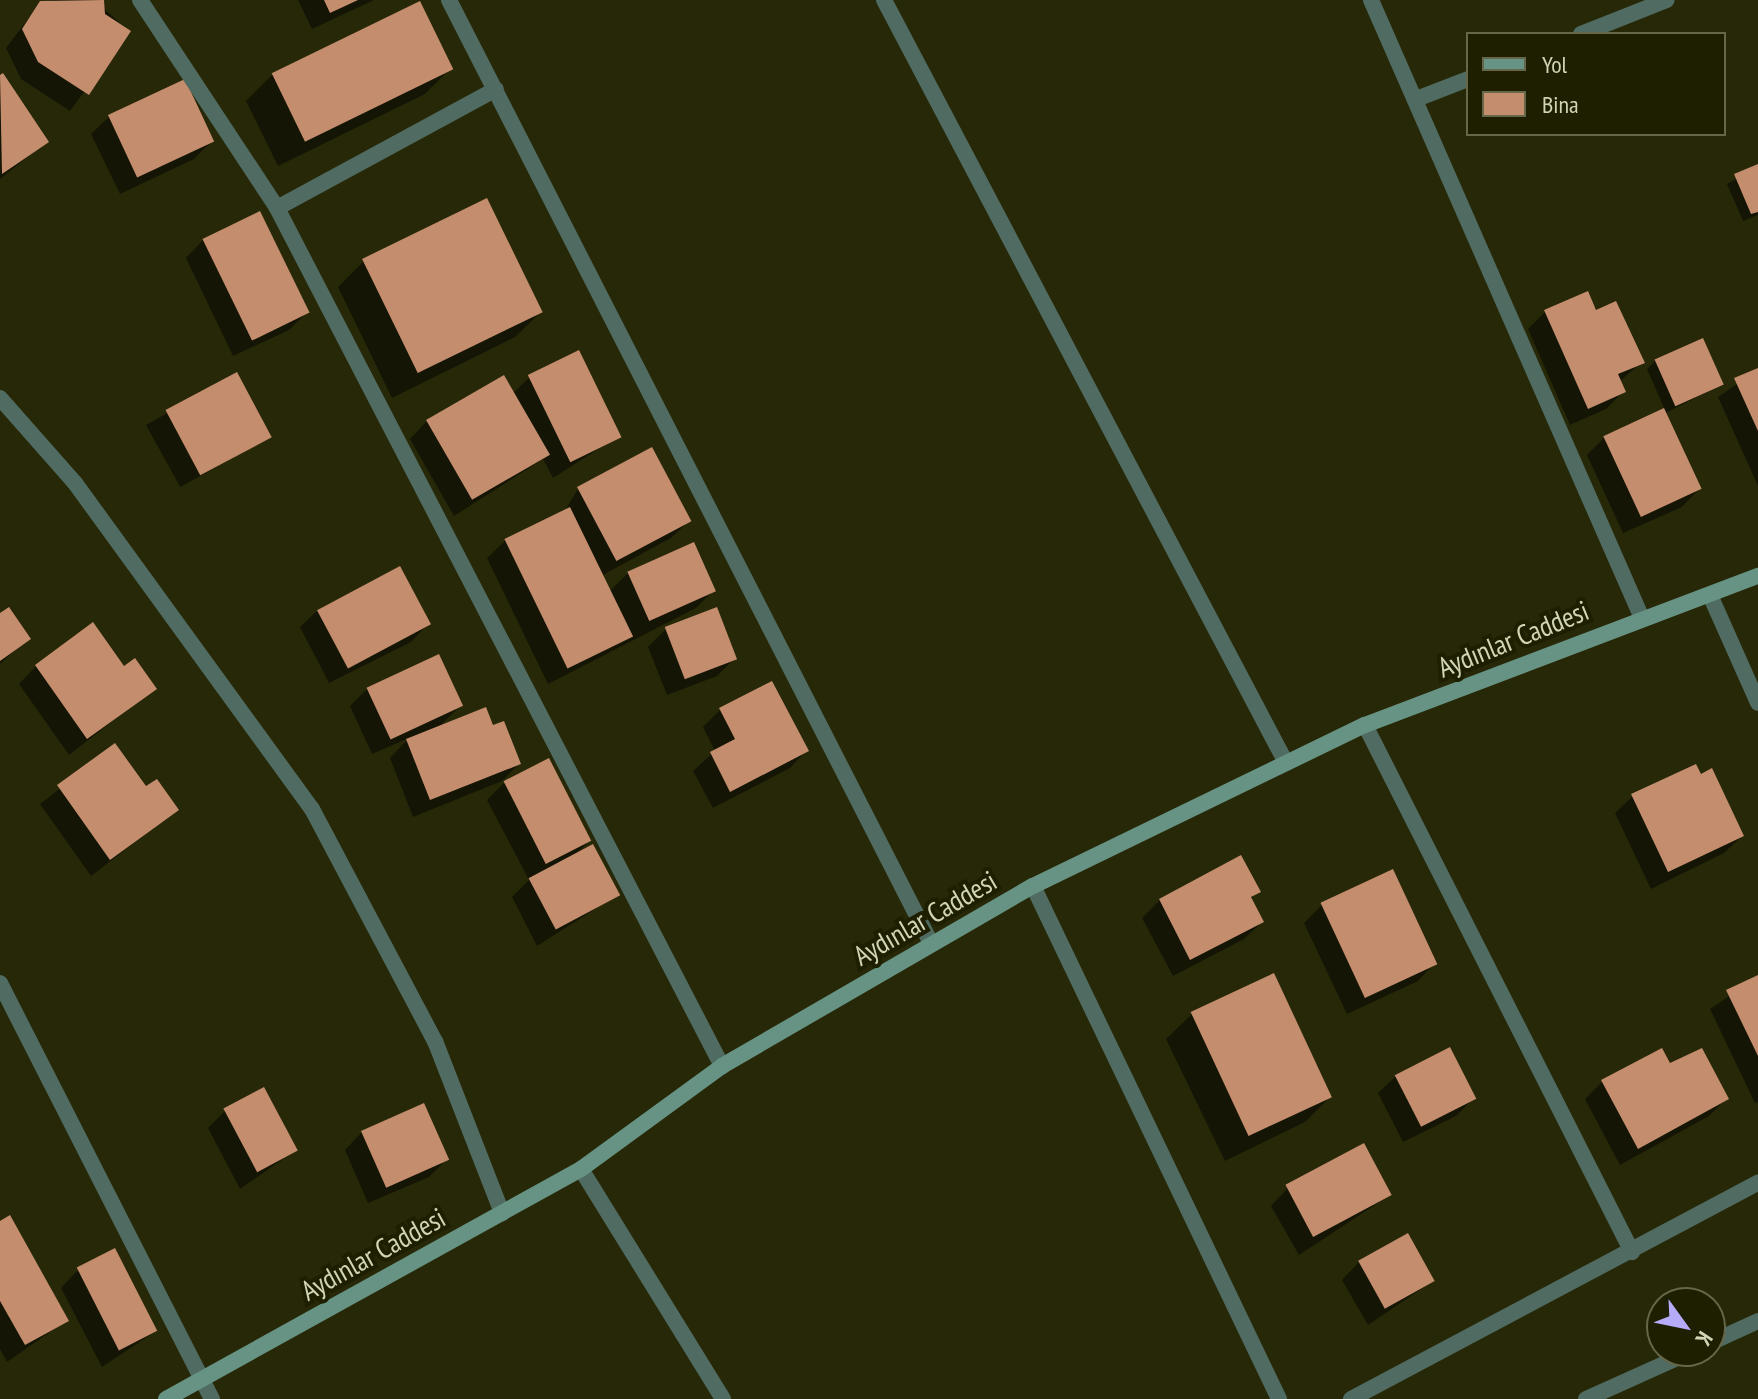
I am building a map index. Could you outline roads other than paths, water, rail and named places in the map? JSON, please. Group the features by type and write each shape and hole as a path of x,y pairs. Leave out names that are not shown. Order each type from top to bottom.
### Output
{"street":[{"path":"140,0 277,208 722,1066"},
{"path":"449,0 931,943"},
{"path":"884,0 1285,761"},
{"path":"1371,0 1419,98 1641,616"},
{"path":"1586,32 1667,0"},
{"path":"1419,98 1466,80"},
{"path":"277,208 496,89"},
{"path":"0,398 75,483 312,809 435,1041 502,1213"},
{"name":"Aydınlar Caddesi","path":"166,1399 581,1169 722,1066 1033,886 1285,761 1365,725 1641,616 1710,595 1758,576"},
{"path":"1710,595 1758,703"},
{"path":"1365,725 1632,1252"},
{"path":"1033,886 1279,1399"},
{"path":"0,983 212,1399"},
{"path":"581,1169 723,1399"},
{"path":"1351,1399 1758,1183"},
{"path":"1726,1336 1758,1321"},
{"path":"1586,1399 1657,1367"}]}
